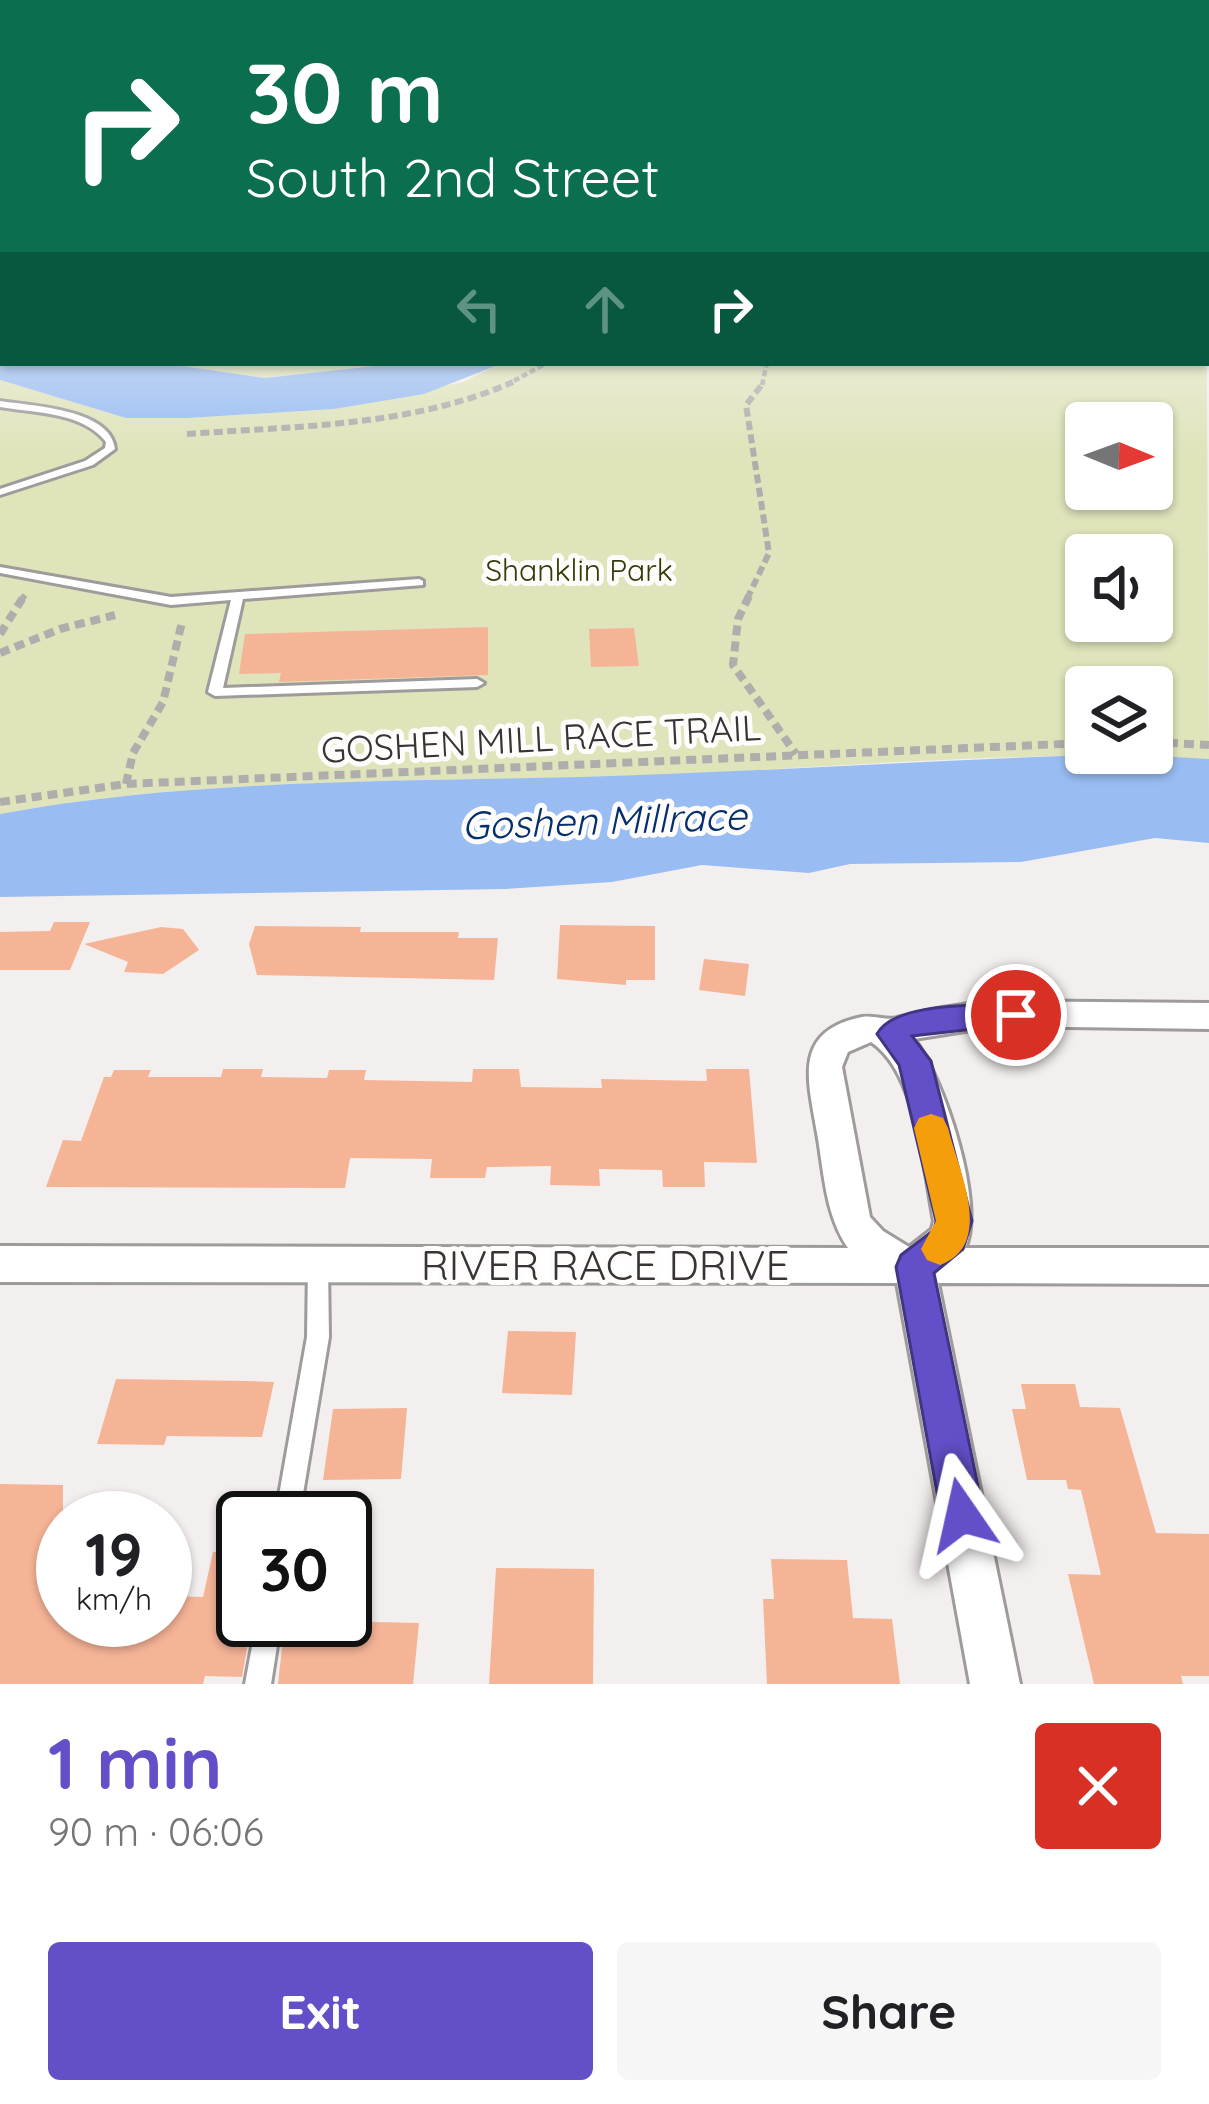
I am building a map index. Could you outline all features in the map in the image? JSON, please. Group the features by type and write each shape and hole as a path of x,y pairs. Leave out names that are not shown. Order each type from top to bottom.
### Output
{"street":[{"path":"892,1034 908,1023 949,1018 1209,1016"},
{"path":"877,1028 892,1034 915,1061 954,1221 950,1238 914,1267 877,1252 859,1237 850,1218 824,1067 829,1046 841,1036 877,1028"},
{"name":"RIVER RACE DRIVE","path":"0,1264 1209,1267"},
{"path":"914,1267 995,1684"}],"lane":[{"path":"0,404 85,422 102,428 111,442 110,449 89,463 0,492"},
{"path":"0,571 185,601 419,583"},
{"path":"237,598 215,692 477,683"},
{"path":"291,1491 318,1337 318,1264"},
{"path":"258,1684 264,1647"}],"path":[{"path":"187,434 453,403 496,389 541,366"},
{"path":"767,366 765,381 746,405 770,553 739,619 733,665 796,754"},
{"path":"0,634 25,594 27,574"},
{"path":"126,784 133,753 163,702 185,601"},
{"path":"0,653 60,629 118,614"},
{"path":"1173,743 1209,745"},
{"name":"GOSHEN MILL RACE TRAIL","path":"0,802 126,784 1065,744"}],"green space":[{"path":"183,366 374,366 265,378"},
{"name":"Shanklin Park","path":"497,366 1207,366 1209,759 1173,757 1173,666 1065,666 1065,757 254,786 84,801 0,814 0,380 126,418 334,409 463,382"}],"water":[{"path":"0,366 183,366 265,378 374,366 495,366 424,394 334,409 188,418 126,418 0,380"},
{"name":"Goshen Millrace","path":"1065,756 1065,774 1173,774 1173,757 1209,759 1209,843 1155,838 1021,862 850,864 809,873 702,865 612,882 506,889 0,897 0,814 72,803 289,784 648,775"}],"building":[{"path":"488,627 488,675 279,682 281,673 239,674 245,634"},
{"path":"634,628 639,666 591,667 589,629"},
{"path":"54,922 90,922 70,970 0,970 0,932 50,931"},
{"path":"560,925 655,926 655,980 626,980 626,985 557,979"},
{"path":"255,926 361,927 360,932 459,932 458,938 498,938 494,980 257,975 249,944"},
{"path":"161,927 183,929 199,950 163,974 124,972 128,962 84,944"},
{"path":"704,959 749,964 745,996 699,990"},
{"path":"223,1069 263,1069 261,1077 327,1078 329,1070 366,1070 364,1080 472,1082 473,1069 519,1069 521,1087 602,1088 601,1079 707,1081 706,1069 749,1069 757,1163 704,1162 705,1187 663,1187 662,1170 599,1169 600,1186 550,1185 551,1166 487,1167 485,1178 430,1178 432,1159 350,1158 345,1188 46,1187 63,1140 81,1141 104,1077 111,1077 114,1070 151,1070 148,1077 221,1077"},
{"path":"508,1331 576,1332 572,1395 502,1393"},
{"path":"116,1379 274,1382 262,1437 167,1436 164,1445 97,1444"},
{"path":"1021,1384 1075,1384 1080,1407 1120,1408 1156,1533 1209,1534 1209,1676 1181,1676 1183,1684 1094,1684 1068,1574 1101,1575 1081,1490 1068,1489 1066,1480 1027,1480 1012,1409 1026,1409"},
{"path":"407,1408 401,1479 323,1480 333,1409"},
{"path":"0,1484 63,1485 63,1491 36,1491 36,1647 192,1647 192,1597 203,1597 216,1552 216,1647 247,1647 242,1677 205,1676 203,1684 0,1684"},
{"path":"771,1559 847,1560 853,1618 892,1619 900,1684 767,1684 763,1599 774,1599"},
{"path":"496,1568 594,1569 593,1684 489,1684"},
{"path":"372,1622 419,1623 413,1684 278,1684 282,1647 372,1647"}],"slow traffic":[{"path":"931,1128 954,1221 950,1238 940,1249"}],"route":[{"path":"962,1515 914,1267 950,1238 954,1221 915,1061 892,1034 908,1023 1016,1015"}]}
